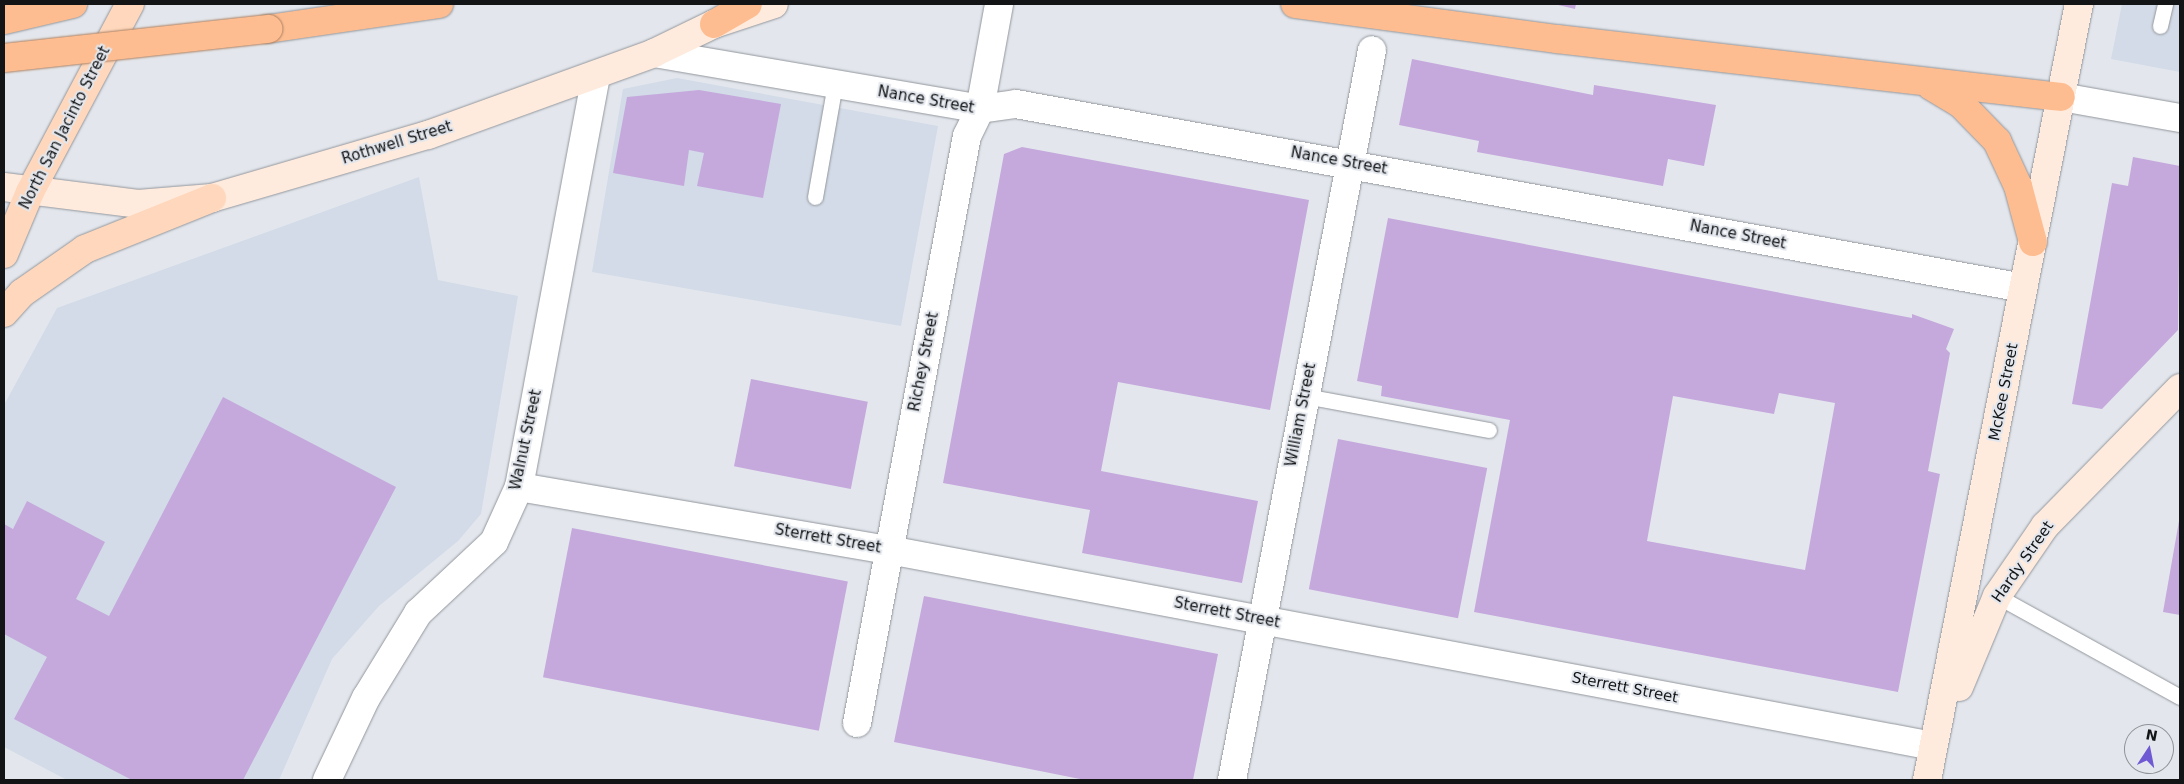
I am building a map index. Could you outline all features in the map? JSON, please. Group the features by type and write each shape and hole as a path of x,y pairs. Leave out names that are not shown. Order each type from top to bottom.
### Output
{"highway":[{"path":"4,20 72,4"},
{"path":"4,58 268,29 439,4"},
{"path":"714,24 748,4"},
{"path":"1295,4 1557,39 1923,82 2061,96"},
{"path":"1923,82 1961,104 1997,141 2018,186 2033,242"}],"main road":[{"name":"North San Jacinto Street","path":"4,254 30,192 130,4"},
{"name":"Rothwell Street","path":"4,187 30,192 138,204 212,198 428,135 596,75 654,53 714,24 774,4"},
{"name":"McKee Street","path":"1927,780 2079,4"},
{"path":"5,311 22,293 85,249 212,198"},
{"name":"Hardy Street","path":"1933,746 1997,596 2045,526 2180,388"}],"street":[{"name":"Richey Street","path":"857,723 967,136 980,109 999,4"},
{"name":"William Street","path":"1232,780 1372,50"},
{"name":"Nance Street","path":"654,53 980,109 1016,104 1349,163 2023,288"},
{"name":"Walnut Street","path":"327,780 366,698 418,613 494,542 519,487 596,75"},
{"path":"2061,96 2180,118"},
{"name":"Sterrett Street","path":"519,487 889,550 1933,746"}],"lane":[{"path":"2160,26 2165,4"},
{"path":"815,197 835,84"},
{"path":"1305,396 1489,430"},
{"path":"1997,596 2180,696"}],"shaded area":[{"path":"2122,4 2180,4 2180,72 2111,59"},
{"path":"677,78 938,126 901,326 592,272 623,89"},
{"path":"419,177 438,280 518,296 481,514 458,541 379,606 332,659 279,780 67,780 4,747 4,405 57,308"}],"building":[{"path":"1554,4 1576,4 1575,9"},
{"path":"1412,59 1593,95 1594,85 1716,105 1704,166 1668,159 1663,186 1477,152 1479,141 1399,125"},
{"path":"699,90 781,104 763,198 697,186 704,153 689,150 684,186 613,173 627,97"},
{"path":"1022,147 1309,200 1270,410 1118,382 1101,471 1258,501 1242,583 1082,553 1090,510 943,483 1004,154"},
{"path":"2133,157 2180,166 2178,330 2102,409 2072,404 2112,183 2128,186"},
{"path":"1388,218 1912,318 1912,314 1954,329 1946,349 1950,353 1928,471 1940,474 1898,692 1474,612 1510,420 1381,396 1382,386 1357,381","holes":["1779,393 1835,403 1805,570 1647,541 1673,396 1774,414"]},
{"path":"751,379 868,402 851,489 734,466"},
{"path":"223,397 396,487 243,780 132,780 14,719 47,657 4,634 4,524 13,529 27,501 105,542 76,599 109,616"},
{"path":"1338,439 1487,468 1458,618 1309,589"},
{"path":"2180,522 2180,615 2163,612"},
{"path":"572,528 848,582 819,731 543,677"},
{"path":"924,596 1218,654 1193,780 1085,780 894,742"}]}
